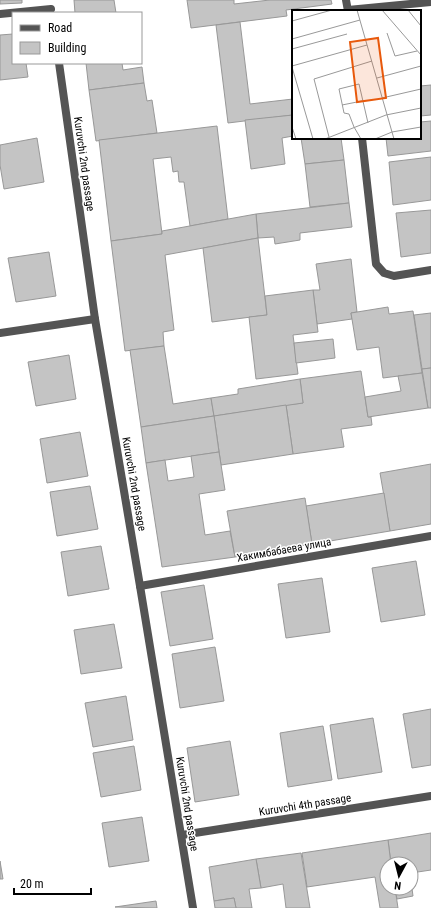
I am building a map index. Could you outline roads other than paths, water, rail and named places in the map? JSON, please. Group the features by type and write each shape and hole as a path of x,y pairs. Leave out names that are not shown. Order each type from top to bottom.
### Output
{"street":[{"path":"346,0 348,10"},
{"path":"357,10 431,2"},
{"path":"15,12 51,7"},
{"path":"0,14 12,12"},
{"name":"Kuruvchi 2nd passage","path":"59,64 95,319 193,908"},
{"path":"362,139 376,264 384,273 394,276 431,270"},
{"path":"0,333 95,319"},
{"name":"Хакимбабаева улица","path":"140,586 431,536"},
{"name":"Kuruvchi 4th passage","path":"182,835 431,796"}]}
